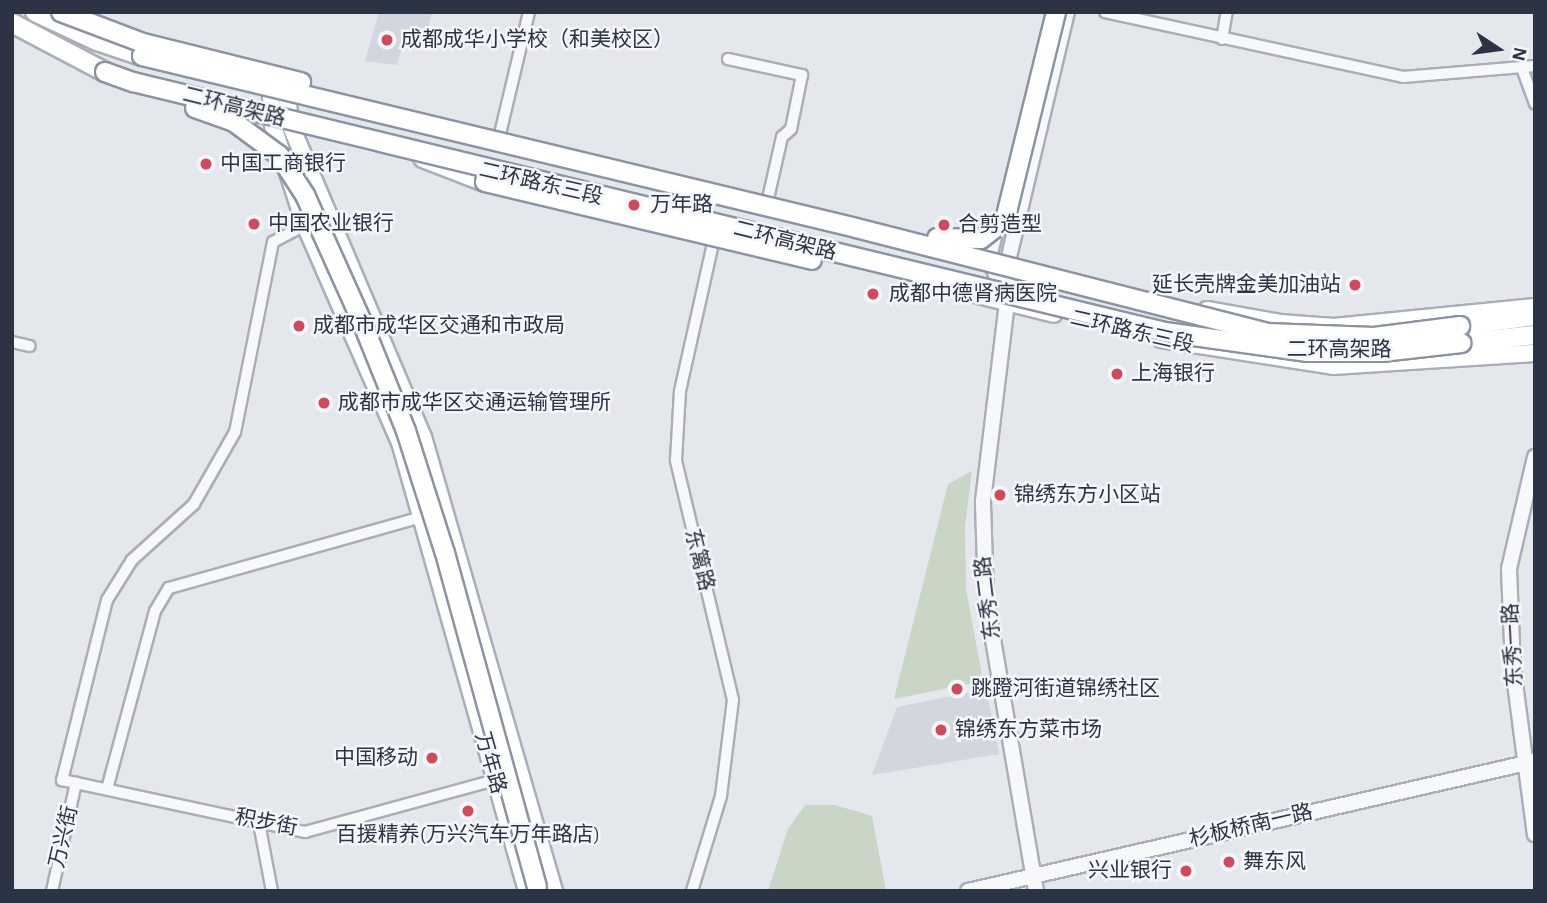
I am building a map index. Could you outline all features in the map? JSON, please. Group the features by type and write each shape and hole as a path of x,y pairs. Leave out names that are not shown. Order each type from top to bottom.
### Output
{"highway":[{"name":"二环高架路","path":"34,12 97,41 142,56 856,228 1267,333 1374,337 1535,316"},
{"path":"61,12 143,43 393,105 454,130"},
{"path":"856,228 960,242 993,233 1013,202 1056,12"},
{"name":"二环高架路","path":"12,23 41,42 133,82 1015,301 1165,332 1276,350 1382,352 1535,335"},
{"path":"133,82 234,122 279,155 305,195 406,431 539,890"},
{"path":"407,152 485,182 959,295 1015,301"}],"main road":[{"name":"二环路东三段","path":"45,12 78,30 137,50 1205,310 1308,326 1377,326 1535,307"},
{"name":"二环路东三段","path":"12,29 120,83 717,226 1195,346 1307,365 1386,365 1535,353"},
{"name":"万年路","path":"270,81 271,120 305,225 374,376 422,517 495,780 539,890"},
{"name":"万年路","path":"286,85 290,124 422,437 464,572 539,890"},
{"path":"439,579 440,568 448,560 459,563 464,572"}],"street":[{"path":"499,138 529,12"},
{"path":"1015,301 989,257 1047,12"},
{"name":"东秀二路","path":"1034,883 982,554 983,500 1015,301 1008,261 1067,12"},
{"path":"1105,12 1403,77 1535,66"},
{"path":"1222,39 1227,12"},
{"path":"728,59 802,75 792,129 782,137 767,203"},
{"path":"1522,68 1535,104"},
{"path":"76,783 62,780 107,600 132,560 194,504 235,432 274,242 305,225"},
{"name":"东篱路","path":"692,891 721,796 733,700 681,486 675,430 680,391 717,226"},
{"path":"12,342 30,346"},
{"name":"东秀一路","path":"1535,457 1509,569 1535,835"},
{"path":"107,789 155,611 169,588 422,517"},
{"name":"杉板桥南一路","path":"968,891 1034,883 1528,762"},
{"name":"积步街","path":"76,783 305,832 495,780"},
{"name":"万兴街","path":"52,891 76,783"},
{"path":"259,822 272,891"}],"shaded area":[{"name":"成都成华小学校（和美校区）","path":"379,12 432,12 425,43 405,38 397,65 365,61"},
{"name":"锦绣东方菜市场","path":"986,689 999,754 872,775 897,707"}],"green space":[{"path":"972,471 965,527 966,589 983,681 894,699 948,484"},
{"path":"805,805 835,805 872,816 886,891 768,891 788,829"}],"place":[{"name":"成都成华小学校（和美校区）","path":"387,40"},
{"name":"中国工商银行","path":"206,164"},
{"name":"万年路","path":"634,205"},
{"name":"中国农业银行","path":"254,224"},
{"name":"合剪造型","path":"944,225"},
{"name":"延长壳牌金美加油站","path":"1355,285"},
{"name":"成都中德肾病医院","path":"873,294"},
{"name":"成都市成华区交通和市政局","path":"299,326"},
{"name":"上海银行","path":"1117,374"},
{"name":"成都市成华区交通运输管理所","path":"324,403"},
{"name":"锦绣东方小区站","path":"1000,495"},
{"name":"跳蹬河街道锦绣社区","path":"957,689"},
{"name":"锦绣东方菜市场","path":"941,730"},
{"name":"中国移动","path":"432,758"},
{"name":"百援精养(万兴汽车万年路店)","path":"468,811"},
{"name":"舞东风","path":"1229,862"},
{"name":"兴业银行","path":"1186,871"}]}
